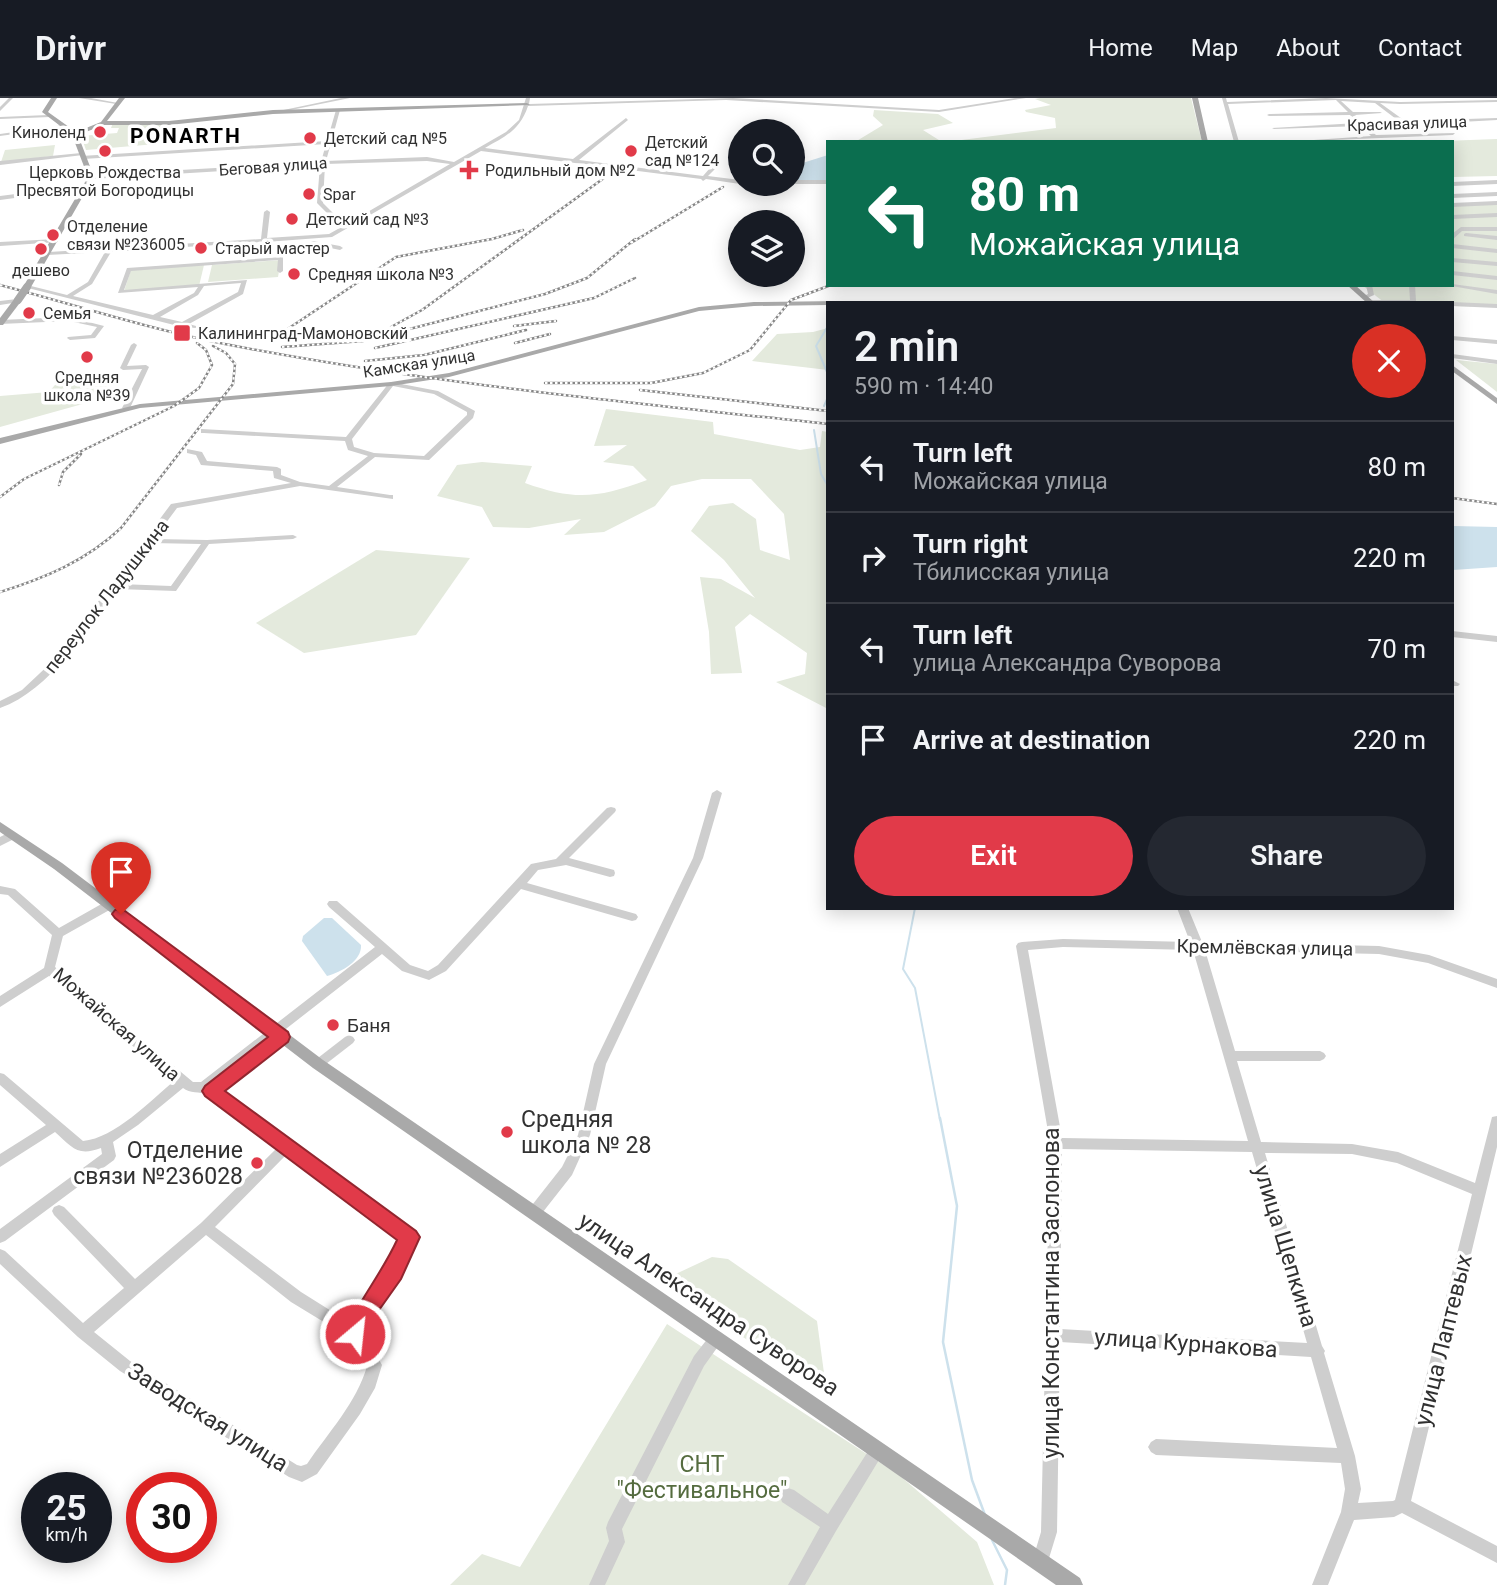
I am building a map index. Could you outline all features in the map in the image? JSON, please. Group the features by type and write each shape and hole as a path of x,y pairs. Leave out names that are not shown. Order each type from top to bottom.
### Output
{"main road":[{"path":"0,322 18,301 56,242 91,177 75,134 48,116 46,111 54,98"},
{"path":"1195,98 1205,140"},
{"path":"103,123 119,100"},
{"path":"75,134 103,123 169,123 273,112 527,106"},
{"path":"1352,287 1369,301"},
{"name":"Камская улица","path":"0,441 126,408 391,384 507,362 699,309 754,304 826,303"},
{"path":"1454,369 1497,402"},
{"name":"улица Александра Суворова","path":"0,826 6,839 109,905 318,1064 1073,1585"}],"street":[{"path":"0,110 11,98"},
{"path":"81,98 119,100"},
{"path":"273,112 348,98"},
{"path":"318,244 516,126 527,106 528,98"},
{"path":"527,106 726,99 939,111 1024,98"},
{"path":"1336,98 1378,137"},
{"path":"1236,140 1225,100 1265,102 1336,98 1374,102 1497,101"},
{"path":"1418,100 1440,118"},
{"path":"885,108 897,101"},
{"path":"1265,102 1280,140"},
{"path":"1374,102 1406,124"},
{"path":"1460,102 1469,108"},
{"path":"338,110 323,163 321,204 331,214 360,219"},
{"path":"1269,116 1380,113"},
{"path":"1478,114 1488,120"},
{"path":"0,118 48,116"},
{"path":"573,162 626,119"},
{"name":"Красивая улица","path":"1274,128 1497,119"},
{"path":"0,135 63,126"},
{"path":"1305,140 1454,134"},
{"path":"0,163 330,142"},
{"path":"481,149 728,181"},
{"path":"703,179 713,168 698,160 707,153"},
{"name":"Беговая улица","path":"91,177 427,159 456,164"},
{"path":"805,182 826,182"},
{"path":"1454,184 1497,182"},
{"path":"0,198 86,187"},
{"path":"1454,196 1497,194"},
{"path":"1454,205 1497,203"},
{"path":"263,260 267,212"},
{"path":"1454,217 1497,215"},
{"path":"1455,236 1461,229 1497,229"},
{"path":"48,254 330,236"},
{"path":"1455,236 1497,238"},
{"path":"297,240 340,248"},
{"path":"0,244 56,242"},
{"path":"201,264 205,246"},
{"path":"1454,246 1497,251"},
{"path":"68,297 90,283 108,252"},
{"path":"120,292 129,269 281,258 281,271"},
{"path":"1454,260 1497,264"},
{"path":"1454,273 1497,278"},
{"path":"96,304 120,292 245,281 241,293 182,325"},
{"path":"153,318 196,294 202,285"},
{"path":"1454,286 1497,292"},
{"path":"27,287 194,327"},
{"path":"0,303 18,301"},
{"path":"1454,304 1497,306"},
{"path":"0,322 69,319 101,326 93,337 71,338"},
{"path":"1454,338 1497,342"},
{"path":"126,408 146,368 123,368 134,345"},
{"path":"1454,356 1497,362"},
{"path":"391,384 436,392 471,411 470,416 426,458 373,455 351,449 348,439 391,384"},
{"path":"204,431 348,439"},
{"path":"190,451 204,459 204,463 277,469 277,476 268,488"},
{"path":"332,487 373,455"},
{"path":"277,476 300,484"},
{"path":"268,488 300,484 390,497"},
{"name":"переулок Ладушкина","path":"0,705 25,692 59,660 151,541 174,506 268,488"},
{"path":"151,541 207,542 293,537"},
{"path":"116,586 173,589 207,542"},
{"path":"1454,634 1497,639"},
{"path":"534,1213 567,1171 584,1135 600,1064 698,858 718,793"},
{"path":"333,904 405,968 429,976 435,974 536,867 561,860 611,810"},
{"path":"561,860 610,873"},
{"path":"520,885 632,917"},
{"path":"0,890 11,892 58,934 109,905"},
{"name":"улица Щепкина","path":"1183,910 1198,947 1347,1456 1353,1489 1349,1512 1320,1585"},
{"name":"Можайская улица","path":"58,934 51,952 50,970 190,1087 207,1089 409,1237 393,1273 364,1314 355,1334"},
{"name":"Кремлёвская улица","path":"1028,944 1395,951 1441,963 1497,984"},
{"name":"улица Константина Заслонова","path":"1028,944 1022,946 1056,1143 1049,1532 1040,1562"},
{"path":"207,1089 382,948"},
{"path":"0,1002 50,970"},
{"path":"318,1064 349,1040"},
{"path":"1230,1056 1320,1056"},
{"path":"0,1078 54,1126 81,1147 89,1148 106,1140 183,1081"},
{"name":"улица Лаптевых","path":"1402,1505 1497,1121"},
{"path":"0,1161 54,1126"},
{"path":"0,1237 109,1156 106,1140"},
{"path":"1056,1143 1256,1145 1377,1153 1398,1158 1480,1191"},
{"path":"83,1332 206,1227 285,1148"},
{"path":"59,1211 134,1288"},
{"path":"206,1227 281,1288 312,1310 355,1334"},
{"name":"Заводская улица","path":"0,1255 83,1332 125,1366 294,1472 302,1474 312,1469 370,1383 374,1365 355,1334"},
{"name":"улица Курнакова","path":"1054,1335 1318,1351"},
{"path":"597,1584 617,1542 614,1528 699,1361 716,1338"},
{"path":"1156,1447 1347,1456"},
{"path":"796,1585 877,1450"},
{"path":"788,1496 830,1525"},
{"path":"1349,1512 1394,1510 1402,1505 1497,1555"}],"green space":[{"path":"1191,98 1202,140 962,140 1056,128 1055,118 1026,112 1025,110 1051,105 1035,99"},
{"path":"874,110 938,114 953,123 923,130 939,140 858,140 883,125 873,116"},
{"path":"113,123 165,123 156,144 86,150 81,136 117,133 119,128 111,128"},
{"path":"1497,139 1497,176 1454,177 1454,141"},
{"path":"55,145 53,156 1,162 5,150"},
{"path":"1454,203 1497,203 1497,307 1454,306 1454,301 1382,301 1365,287 1454,287"},
{"path":"281,260 278,277 208,282 212,265"},
{"path":"204,265 199,286 124,291 131,270"},
{"path":"826,329 826,370 752,361 777,334"},
{"path":"1456,360 1497,364 1497,392 1492,388"},
{"path":"114,376 97,400 0,427 0,396 49,392 60,379"},
{"path":"606,409 713,422 714,434 800,450 820,447 822,431 826,432 826,708 776,682 805,674 807,653 750,614 735,627 742,673 711,674 709,632 700,577 721,579 755,598 724,560 691,531 709,506 733,503 756,519 760,550 790,560 784,514 751,479 702,479 671,486 655,506 604,532 564,535 581,519 529,528 493,527 482,507 437,496 457,465 482,462 532,466 525,483 573,495 600,494 647,480 633,466 603,462 627,445 594,446"},
{"path":"376,550 470,558 416,635 304,653 256,623"},
{"path":"712,1257 728,1259 817,1321 824,1373 817,1386 666,1286 665,1279"},
{"name":"СНТ \"Фестивальное\"","path":"667,1324 899,1475 977,1542 994,1585 450,1585 482,1554 520,1567"}],"water":[{"path":"826,156 826,180 805,180 805,162"},
{"path":"1454,526 1497,527 1497,567 1454,570"},
{"path":"324,918 332,918 361,945 354,961 344,969 327,976 302,941 303,936"}],"waterway":[{"path":"826,329 816,346 826,370"},
{"path":"824,406 826,402"},
{"path":"814,430 821,474 826,483"},
{"path":"915,910 903,969 915,988 940,1120"},
{"path":"940,1118 957,1206 943,1342 972,1480 985,1515"},
{"path":"992,1540 1007,1570 1005,1585"}],"railway":[{"path":"391,327 422,310 604,178"},
{"path":"631,243 723,187"},
{"path":"277,336 396,257 492,239 523,230"},
{"path":"282,347 363,341 545,294 587,278 635,239"},
{"path":"375,348 594,298 635,278"},
{"path":"0,285 168,331 300,358 450,381 826,424"},
{"path":"545,383 651,383 703,373 750,350 791,300 826,287"},
{"path":"514,326 556,321"},
{"path":"365,361 424,355 526,330"},
{"path":"515,343 550,334"},
{"path":"0,497 24,479 174,406 199,388 212,365 206,350 197,343"},
{"path":"0,592 64,567 94,550 121,528 233,384 235,364 226,353 213,346"},
{"path":"640,390 826,411"},
{"path":"59,485 63,472 81,454"},
{"path":"1454,498 1497,504"}],"place":[{"name":"Киноленд","path":"100,132"},
{"name":"Детский сад №5","path":"310,138"},
{"name":"Церковь Рождества Пресвятой Богородицы","path":"105,151"},
{"name":"Детский сад №124","path":"631,151"},
{"name":"Родильный дом №2","path":"469,170"},
{"name":"Spar","path":"309,194"},
{"name":"Детский сад №3","path":"292,219"},
{"name":"Отделение связи №236005","path":"53,235"},
{"name":"Старый мастер","path":"201,248"},
{"name":"дешево","path":"41,249"},
{"name":"Средняя школа №3","path":"294,274"},
{"name":"Семья","path":"29,313"},
{"name":"Калининград-Мамоновский","path":"182,333"},
{"name":"Средняя школа №39","path":"87,357"},
{"name":"Баня","path":"333,1025"},
{"name":"Средняя школа № 28","path":"507,1132"},
{"name":"Отделение связи №236028","path":"257,1163"}],"district":[{"name":"PONARTH","path":"186,136"}],"route":[{"path":"121,914 281,1037 212,1091 285,1148 409,1237 393,1273 364,1314 355,1334"}]}
